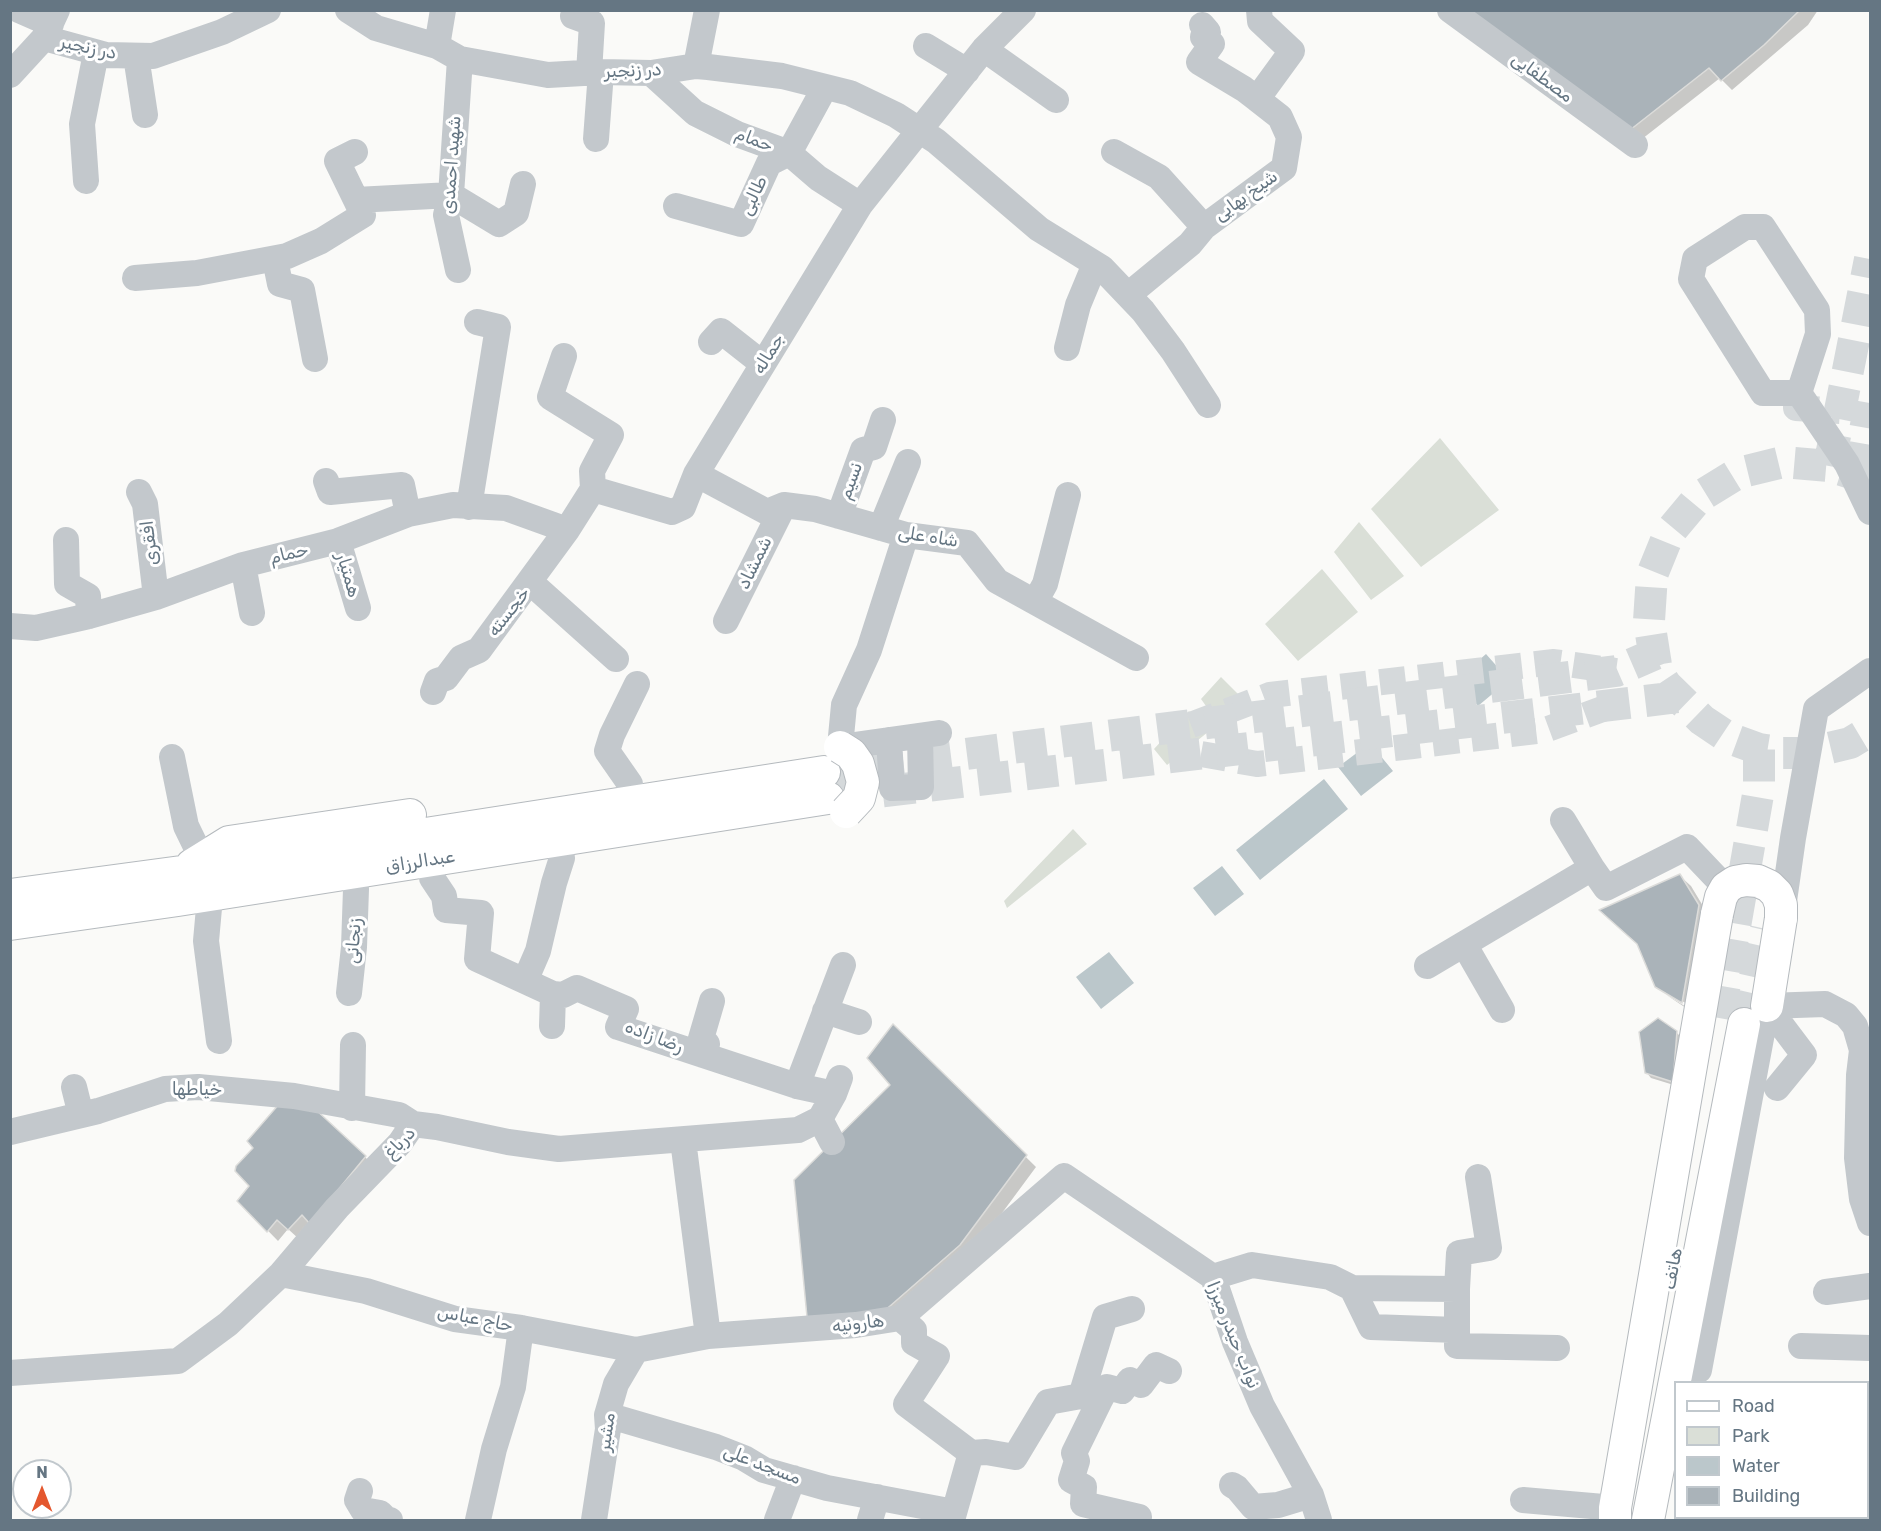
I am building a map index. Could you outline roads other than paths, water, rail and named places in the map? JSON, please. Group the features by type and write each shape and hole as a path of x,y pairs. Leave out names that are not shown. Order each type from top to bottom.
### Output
{"main road":[{"path":"789,758 835,782 562,858 219,910 209,908 187,877 229,842 630,784 789,758"},
{"name":"عبدالرزاق","path":"10,895 187,877 835,782"},
{"name":"عبدالرزاق","path":"10,924 187,877"},
{"path":"1619,1516 1722,901 1735,882 1746,880 1758,881 1769,886 1777,894 1781,905 1781,918 1743,1016"},
{"name":"هاتف","path":"1619,1516 1743,1016"},
{"name":"هاتف","path":"1674,1381 1743,1016"},
{"name":"هاتف","path":"1648,1521 1674,1383"}],"street":[{"name":"در زنجیر","path":"19,10 51,24 96,53 106,56 153,56 222,32 254,13"},
{"name":"در زنجیر","path":"348,10 376,28 437,46 460,59 548,75 595,72 651,73 696,66 782,76 850,93 896,115 919,130"},
{"path":"437,46 443,10"},
{"path":"696,66 707,10"},
{"name":"جماله","path":"593,489 672,512 683,507 696,474 860,205 984,49 1023,10"},
{"path":"1257,99 1292,51 1260,21 1259,10"},
{"name":"مصطفایی","path":"1450,10 1635,145"},
{"path":"573,16 592,23 596,139"},
{"path":"10,75 51,24"},
{"name":"شیخ بهایی","path":"1128,295 1190,244 1204,227 1284,168 1289,137 1280,117 1244,89 1199,62 1212,44 1203,37 1208,32 1202,25"},
{"path":"926,46 967,71"},
{"path":"984,49 1056,100"},
{"path":"86,181 82,124 96,53"},
{"path":"136,56 146,115"},
{"name":"شهید احمدی","path":"458,270 446,215 451,195 460,59"},
{"name":"حمام","path":"651,73 695,113 737,135 789,153 818,178 860,205"},
{"name":"طالبی","path":"676,206 741,224 769,163 789,153 825,87"},
{"path":"919,130 936,141 1039,229 1102,268 1143,311 1173,351 1208,405"},
{"path":"135,278 197,273 274,259 287,256 321,241 363,215 337,161 355,152"},
{"path":"1114,152 1159,177 1204,227"},
{"path":"356,200 451,195 499,224 516,213 523,184"},
{"path":"1745,227 1763,227 1817,310 1818,334 1799,393 1763,393 1691,279 1695,259 1745,227"},
{"path":"274,259 280,284 302,290 315,359"},
{"path":"1067,348 1077,305 1095,264"},
{"path":"469,507 488,324"},
{"path":"711,342 721,331 763,364"},
{"path":"530,582 593,489 592,471 611,435 550,397 564,356"},
{"path":"1799,393 1847,464 1870,512"},
{"name":"نسیم","path":"839,516 863,450 874,447 883,420"},
{"path":"881,528 908,462"},
{"name":"شاه علی","path":"696,474 767,512 784,505 815,509 906,535 967,543 997,581 1136,658"},
{"path":"326,481 330,492 402,485 408,514"},
{"name":"افقری","path":"139,492 145,504 156,597"},
{"path":"1035,602 1045,584 1068,495"},
{"name":"حمام","path":"10,626 36,628 89,616 156,597 243,565 338,542 408,514 453,505 506,508 567,530"},
{"name":"شمشاد","path":"726,621 784,505"},
{"path":"835,782 844,705 869,650 906,535"},
{"path":"66,540 67,584 88,596 89,616"},
{"name":"همتیار","path":"338,542 358,609"},
{"path":"243,565 252,613"},
{"name":"خجسته","path":"433,692 437,681 446,678 461,658 479,650 530,582 616,659"},
{"path":"1781,918 1816,709 1870,671"},
{"path":"630,784 607,752 612,735 633,694"},
{"path":"835,782 889,740 930,735 921,787 892,788 889,740"},
{"path":"172,757 186,826 187,877"},
{"path":"1563,820 1606,888 1688,847 1722,901"},
{"path":"525,981 538,951 562,858"},
{"path":"1427,966 1592,868"},
{"path":"432,878 444,896 446,910 481,913 477,959 553,994 552,1026"},
{"name":"زنجانی","path":"349,993 354,947 356,889"},
{"path":"209,908 206,941 219,1041"},
{"path":"1464,944 1502,1010"},
{"path":"797,1086 843,965"},
{"name":"رضا زاده","path":"553,994 564,995 577,988 626,1009 618,1027 797,1086 837,1086 820,1119"},
{"path":"703,1055 706,1044 700,1042 712,1001"},
{"path":"1743,1016 1825,1004 1846,1015 1855,1026 1862,1050 1865,1075 1857,1158 1862,1199 1870,1223"},
{"path":"825,1011 859,1022"},
{"path":"1743,1016 1804,1055 1777,1088"},
{"path":"1698,1370 1743,1016"},
{"path":"352,1108 353,1045"},
{"path":"74,1087 81,1115"},
{"name":"خیاطها","path":"10,1132 98,1111 165,1089 198,1087 294,1096 399,1115 414,1124"},
{"path":"820,1119 832,1142"},
{"name":"درباغ","path":"10,1373 178,1360 228,1324 281,1274 337,1208 400,1143 414,1124 559,1149 798,1130 820,1119"},
{"path":"683,1140 708,1336"},
{"name":"هارونیه","path":"636,1350 708,1336 856,1325 900,1318 1064,1176"},
{"name":"نواب حیدر میرزا","path":"1064,1176 1213,1277 1234,1342 1262,1406 1311,1495 1319,1521"},
{"path":"1478,1177 1489,1248 1459,1253 1457,1346 1557,1348"},
{"path":"1213,1277 1252,1265 1330,1277 1352,1288 1457,1289"},
{"name":"حاج عباس","path":"281,1274 366,1291 455,1319 521,1328 636,1350"},
{"path":"1826,1293 1870,1286"},
{"path":"1352,1288 1371,1327 1457,1330"},
{"path":"1132,1309 1105,1317 1090,1399 1074,1453 1077,1461 1071,1480 1084,1487 1083,1504 1139,1517 1138,1521"},
{"path":"900,1318 914,1330 914,1343 937,1356 906,1404 971,1453 986,1452 1015,1457 1048,1402 1090,1399 1107,1387 1122,1391 1130,1380 1142,1385 1156,1365 1169,1371"},
{"path":"478,1521 494,1449 513,1387 521,1328"},
{"path":"1801,1346 1870,1348"},
{"name":"مشیر","path":"594,1521 608,1429 607,1415 616,1384 636,1350"},
{"name":"مسجد علی","path":"607,1415 716,1448 744,1458 764,1470 827,1488 873,1509 953,1516"},
{"path":"953,1516 971,1453"},
{"path":"777,1521 793,1478"},
{"path":"1232,1485 1252,1507 1278,1504 1311,1495"},
{"path":"360,1491 357,1500 363,1510 380,1513 390,1521"},
{"path":"1523,1500 1619,1516"}],"water":[{"path":"1486,654 1509,680 1478,706 1456,680"},
{"path":"1370,743 1393,771 1361,796 1338,767"},
{"path":"1324,779 1348,809 1260,880 1236,850"},
{"path":"1222,866 1244,894 1215,916 1193,888"},
{"path":"1109,952 1134,983 1101,1009 1076,977"}],"tunnel":[{"path":"1829,466 1870,259"},
{"path":"1857,475 1870,403"},
{"path":"1796,405 1796,408 1840,411"},
{"path":"1870,484 1857,475 1829,466 1783,462 1738,473 1699,497 1669,533 1652,575 1649,621 1656,665 1666,685 1702,720 1729,738 1759,749 1783,753 1808,753 1850,743 1870,731"},
{"path":"824,772 1616,671 1655,654"},
{"path":"1191,725 1270,695 1554,662 1616,671"},
{"path":"835,797 1679,697"},
{"path":"1201,754 1257,764 1413,746 1545,730 1616,704"},
{"path":"1719,1018 1759,789 1759,749"},
{"path":"1744,1024 1766,929"}]}
